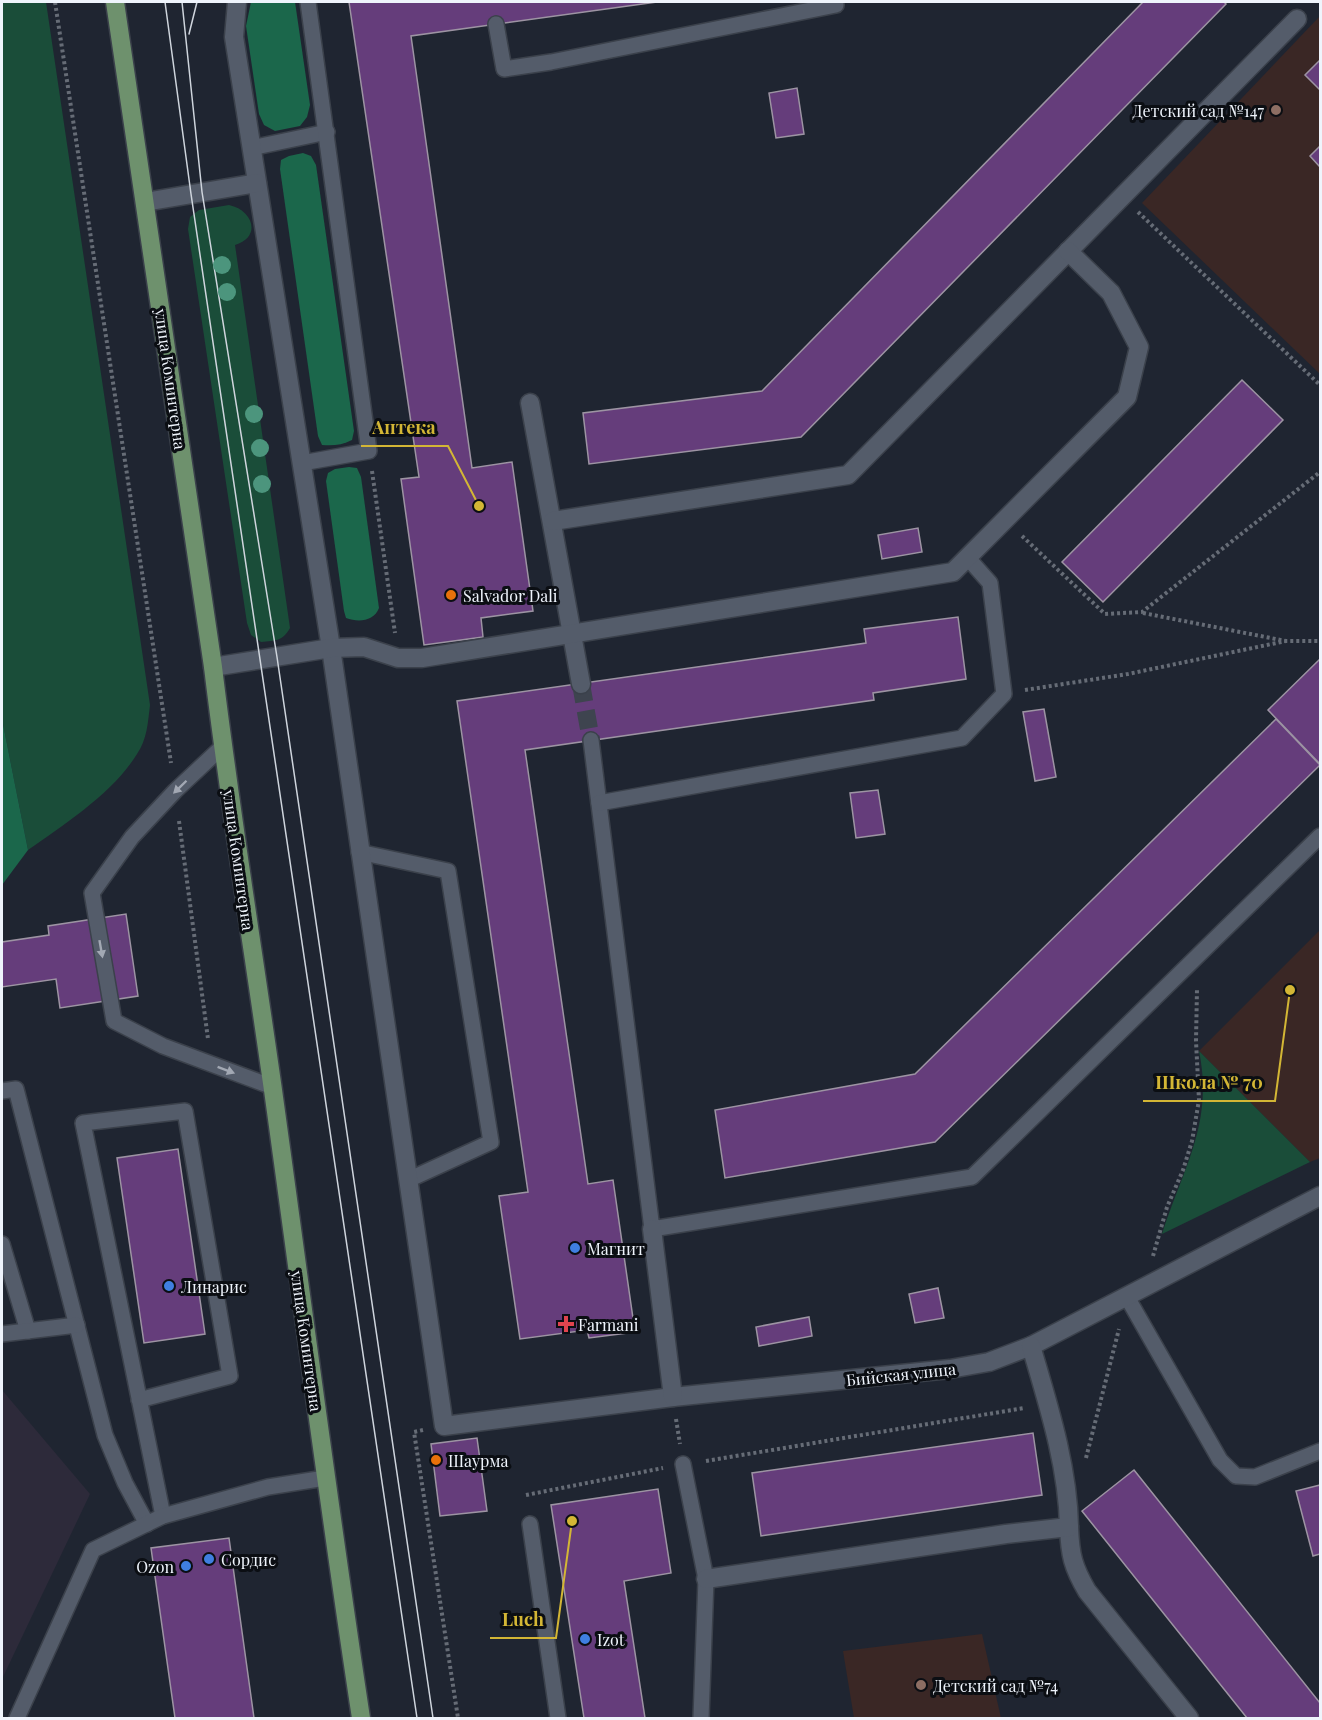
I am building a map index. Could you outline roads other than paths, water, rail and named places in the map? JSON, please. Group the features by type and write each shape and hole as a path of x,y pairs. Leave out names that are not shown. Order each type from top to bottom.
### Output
{"main road":[{"name":"улица Коминтерна","path":"115,2 213,667 222,747 273,1087 361,1719"}],"street":[{"path":"237,2 234,37 331,648 408,1180"},
{"path":"553,521 848,475 1298,19"},
{"path":"145,202 257,183"},
{"path":"213,667 331,648 364,647 398,658 422,658 952,572 1127,397 1139,347 1111,293 1068,252"},
{"path":"530,403 581,684"},
{"name":"Бийская улица","path":"408,1180 444,1426 672,1397 950,1369 989,1362 1031,1346 1320,1196"},
{"path":"652,1230 672,1397"},
{"path":"1031,1346 1048,1404 1069,1504 1070,1548 1075,1570 1087,1591 1189,1719"},
{"path":"706,1579 1006,1534 1070,1527"}],"lane":[{"path":"302,463 369,451 308,2"},
{"path":"496,24 504,69 551,62 836,5"},
{"path":"251,148 327,132"},
{"path":"599,803 962,738 1004,694 990,583 967,557"},
{"path":"591,740 652,1230 972,1177 1320,836"},
{"path":"222,747 175,791 132,837 92,893 114,1021 164,1046 273,1087"},
{"path":"359,852 448,871 491,1143 408,1180"},
{"path":"2,1091 16,1089 105,1435 125,1483 147,1524"},
{"path":"139,1400 230,1376 185,1111 83,1123 139,1400 163,1516"},
{"path":"2,1245 28,1331"},
{"path":"1127,1296 1220,1460 1236,1476 1255,1477 1320,1451"},
{"path":"2,1334 77,1325"},
{"path":"683,1464 706,1579 701,1719"},
{"path":"17,1719 93,1550 163,1516 268,1487 326,1478"},
{"path":"530,1524 558,1719"}],"tunnel":[{"path":"581,684 591,740"}],"tram line":[{"path":"165,2 191,194 417,1718"},
{"path":"182,2 202,192 277,657 433,1718"},
{"path":"189,34 197,2"}],"place":[{"name":"Детский сад №147","path":"1276,110"},
{"name":"Аптека","path":"479,506"},
{"name":"Salvador Dali","path":"451,595"},
{"name":"Школа № 70","path":"1290,990"},
{"name":"Магнит","path":"575,1248"},
{"name":"Линарис","path":"169,1286"},
{"name":"Farmani","path":"566,1324"},
{"name":"Шаурма","path":"436,1460"},
{"name":"Luch","path":"572,1521"},
{"name":"Сордис","path":"209,1559"},
{"name":"Ozon","path":"186,1566"},
{"name":"Izot","path":"585,1639"},
{"name":"Детский сад №74","path":"921,1685"}]}
